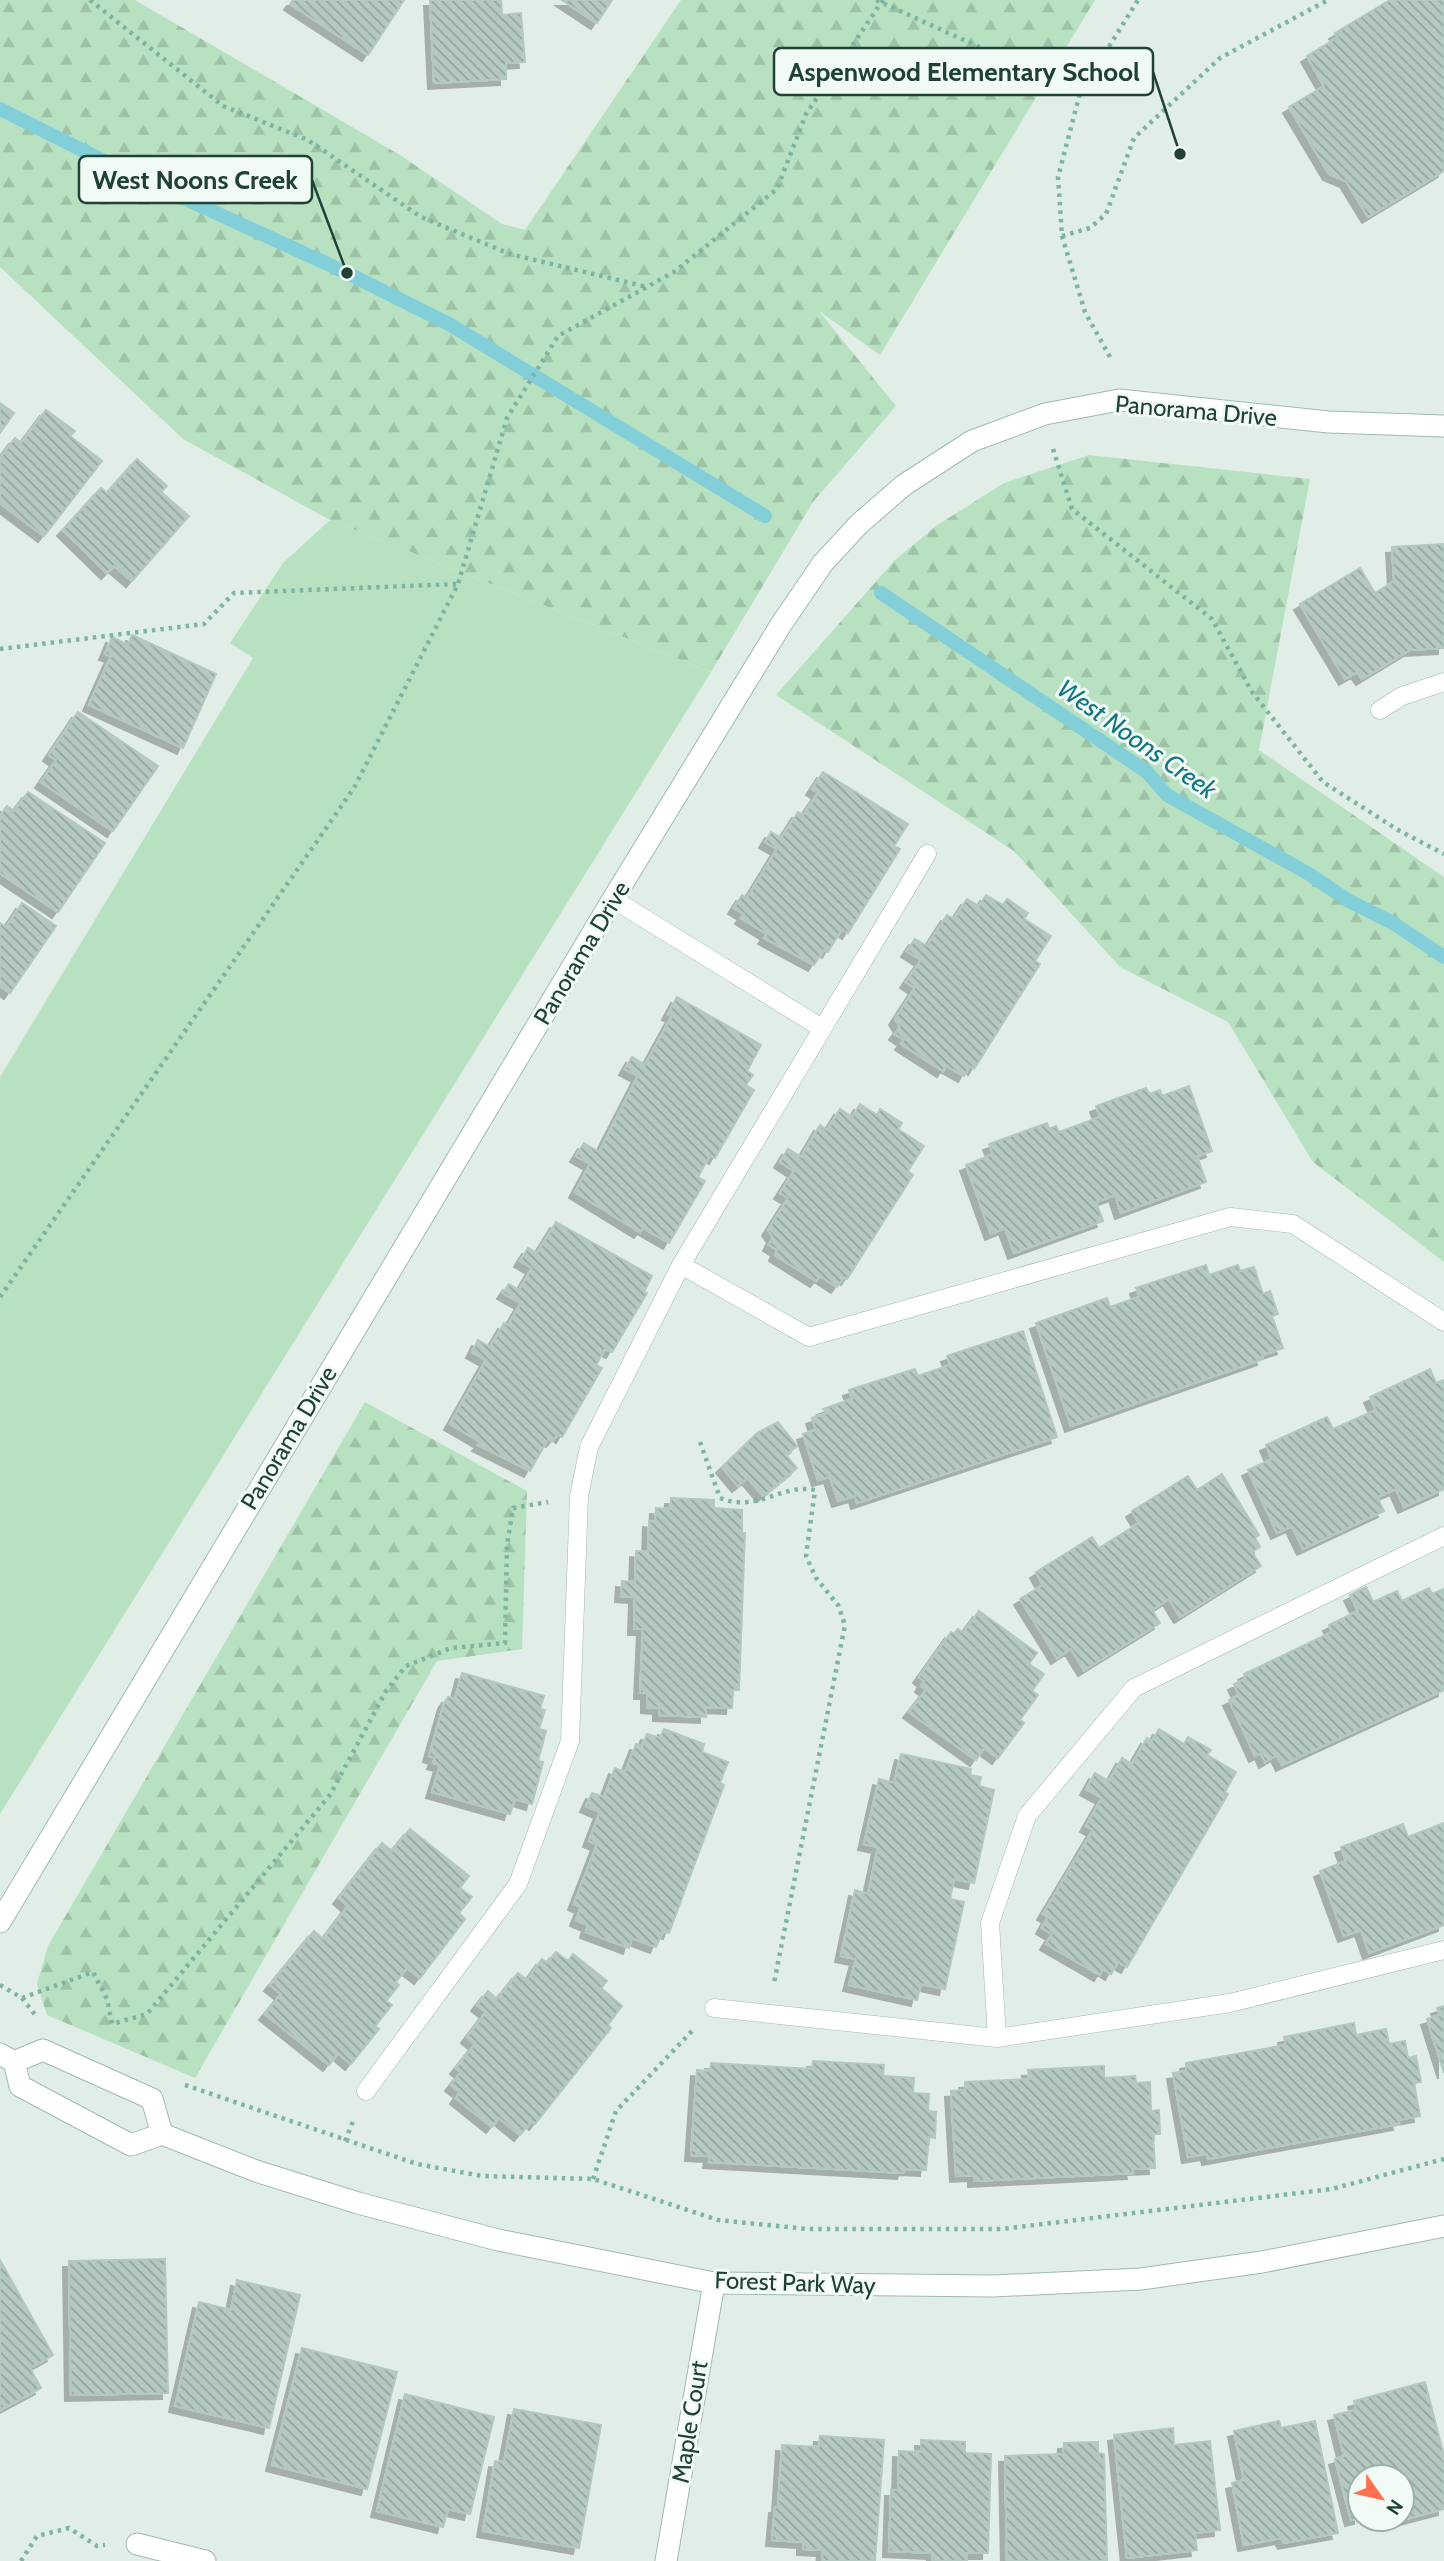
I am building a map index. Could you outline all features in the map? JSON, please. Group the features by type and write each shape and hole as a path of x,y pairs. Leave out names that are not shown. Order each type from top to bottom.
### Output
{"street":[{"name":"Panorama Drive","path":"0,1922 613,899 782,624 823,563 859,524 904,485 972,441 1045,414 1119,400 1329,422 1444,426"},
{"path":"43,2050 152,2099 162,2134 131,2144 20,2086 7,2058 43,2050"},
{"name":"Forest Park Way","path":"162,2134 256,2171 358,2203 499,2240 714,2283 993,2286 1141,2279 1262,2262 1444,2226"},
{"name":"Maple Court","path":"666,2561 714,2283"},
{"path":"137,2544 205,2561"}],"lane":[{"path":"1380,710 1412,692 1444,682"},
{"path":"366,2091 518,1884 570,1741 579,1496 589,1447 681,1265 820,1027 927,854"},
{"path":"613,899 820,1027"},
{"path":"681,1265 809,1337 1230,1217 1293,1224 1444,1322"},
{"path":"997,2038 990,1923 1027,1816 1134,1688 1444,1536"},
{"path":"714,2008 997,2038 1230,2003 1444,1950"}],"path":[{"path":"90,0 223,106 307,140 421,217 510,254 647,287"},
{"path":"1110,357 1085,312 1062,236 1058,177 1080,93 1138,0"},
{"path":"1062,236 1099,223 1106,214 1134,138 1220,58 1328,0"},
{"path":"0,1297 354,788 458,584 508,418 558,336 674,272 777,189 806,114 880,1 1080,93"},
{"path":"1053,448 1072,509 1212,619 1252,692 1323,782 1398,830 1444,854"},
{"path":"0,649 204,624 234,593 458,584"},
{"path":"700,1442 720,1498 733,1503 770,1499 800,1486 815,1490 806,1556 816,1578 838,1605 845,1625 768,2015"},
{"path":"0,1984 22,1998 93,1972 107,1999 112,2025 147,2014 330,1795 386,1690 406,1666 451,1648 505,1643 507,1545 513,1508 579,1496"},
{"path":"593,2179 617,2111 714,2008"},
{"path":"172,2080 417,2164 482,2176 593,2179 718,2220 807,2229 1002,2229 1332,2189 1444,2159"},
{"path":"21,2561 37,2536 69,2528 97,2546 137,2544"}],"green space":[{"path":"0,0 135,0 400,155 502,224 525,230 681,0 1095,0 880,355 819,311 896,406 813,502 711,672 330,520 183,439 0,267"},
{"path":"1089,455 1310,479 1259,750 1444,877 1444,1262 1313,1162 1228,1022 1120,967 1014,851 776,695 895,560 936,526 1004,483"},
{"path":"330,520 711,672 0,1814 0,1077 253,658 230,643 283,563"},
{"path":"365,1402 527,1491 522,1649 437,1661 195,2078 47,2015 37,1984 48,1946"}],"building":[{"path":"293,0 404,0 368,55 290,4"},
{"path":"430,0 501,0 502,15 521,13 525,62 506,63 506,79 434,83"},
{"path":"562,0 612,0 597,23"},
{"path":"1390,0 1444,0 1444,171 1368,217 1346,181 1329,174 1289,107 1324,86 1307,56 1338,37 1335,33"},
{"path":"0,403 14,413 0,433"},
{"path":"46,410 75,431 70,436 102,461 44,536 0,503 0,458 15,438 21,443"},
{"path":"137,459 167,486 161,492 189,516 132,581 114,566 107,573 63,530 101,488 107,493"},
{"path":"1444,544 1444,648 1410,650 1362,679 1357,672 1345,679 1300,604 1360,568 1375,593 1394,581 1392,547"},
{"path":"132,635 216,674 183,748 89,705 111,656 105,654 112,637 128,645"},
{"path":"78,712 158,766 113,831 41,782 56,760 49,755"},
{"path":"823,772 908,824 894,846 900,849 848,933 842,929 828,952 824,950 814,965 764,938 767,934 741,918 744,914 734,908 742,895 747,898 777,849 765,842 771,832 781,838 798,812 803,815 818,793 812,789"},
{"path":"28,792 105,843 58,912 0,873 0,816 7,806 14,811"},
{"path":"986,895 1003,905 1007,899 1028,913 1024,919 1051,936 1035,961 1040,964 974,1069 970,1066 964,1076 946,1066 943,1071 901,1044 904,1040 895,1034 900,1027 895,1019 915,988 906,982 921,960 907,951 915,939 927,946 947,915 954,919 967,899 979,906"},
{"path":"22,903 56,926 10,993 0,986 0,923 6,927"},
{"path":"677,997 761,1045 747,1071 753,1075 746,1085 754,1090 715,1158 710,1155 698,1177 705,1181 669,1243 643,1228 640,1232 575,1192 590,1164 576,1156 584,1143 599,1152 638,1076 625,1069 632,1057 645,1065 672,1016 668,1014"},
{"path":"1189,1086 1212,1151 1197,1156 1206,1182 1121,1213 1115,1195 1096,1202 1103,1221 1014,1253 1005,1228 991,1234 966,1165 993,1154 989,1144 1047,1123 1049,1129 1056,1126 1059,1132 1100,1117 1096,1106 1146,1088 1149,1094 1160,1090 1162,1096"},
{"path":"860,1104 877,1115 880,1109 902,1123 898,1129 924,1146 908,1171 913,1175 847,1279 844,1277 837,1287 820,1276 816,1281 775,1255 777,1250 769,1245 773,1237 768,1230 788,1198 780,1193 794,1171 780,1162 788,1149 801,1157 820,1125 827,1130 840,1109 852,1117"},
{"path":"556,1222 652,1276 644,1292 647,1293 612,1352 605,1349 596,1365 602,1368 562,1437 558,1434 552,1441 548,1439 530,1471 478,1445 481,1442 450,1424 486,1360 472,1352 478,1340 490,1347 504,1323 508,1325 521,1303 503,1293 509,1284 519,1290 532,1268 520,1261 528,1248 537,1253"},
{"path":"1206,1265 1209,1275 1238,1265 1240,1271 1254,1267 1263,1294 1270,1291 1278,1314 1272,1316 1283,1348 1262,1355 1263,1359 1071,1426 1036,1323 1107,1298 1110,1307 1139,1297 1136,1288"},
{"path":"1023,1331 1057,1437 857,1503 855,1496 838,1501 830,1477 818,1480 803,1434 816,1430 812,1418 827,1413 823,1409 852,1399 849,1390 915,1369 918,1376 950,1365 947,1356"},
{"path":"1430,1369 1436,1383 1444,1380 1444,1489 1404,1507 1396,1489 1377,1497 1384,1511 1303,1549 1292,1526 1277,1533 1248,1470 1272,1459 1266,1445 1327,1417 1333,1429 1376,1410 1370,1397"},
{"path":"778,1422 797,1446 786,1455 797,1468 763,1496 748,1478 738,1486 722,1467 757,1433"},
{"path":"1222,1474 1259,1535 1255,1538 1260,1547 1252,1552 1261,1566 1180,1617 1169,1599 1152,1610 1160,1623 1084,1670 1071,1649 1057,1658 1020,1599 1043,1585 1036,1572 1092,1537 1099,1548 1139,1523 1132,1511 1188,1476 1197,1490"},
{"path":"671,1498 714,1500 714,1508 742,1510 742,1533 745,1533 739,1690 733,1690 732,1708 706,1707 706,1717 659,1715 659,1708 647,1707 647,1693 640,1693 643,1629 634,1629 635,1597 621,1596 622,1581 635,1582 636,1551 648,1552 649,1521 655,1522 656,1508 670,1509"},
{"path":"1366,1587 1373,1602 1397,1591 1402,1601 1429,1588 1432,1594 1444,1589 1444,1690 1282,1765 1277,1755 1265,1762 1261,1753 1255,1756 1229,1700 1239,1695 1234,1684 1246,1679 1244,1674 1332,1632 1329,1625 1358,1611 1350,1595"},
{"path":"979,1611 1037,1653 1029,1664 1044,1674 1032,1691 1038,1695 1020,1720 1024,1723 998,1758 984,1748 976,1760 909,1712 926,1690 921,1686 924,1681 919,1677 951,1632 954,1634 958,1629 963,1633"},
{"path":"462,1673 544,1696 540,1709 545,1710 539,1729 546,1731 538,1761 543,1762 532,1804 515,1799 510,1814 432,1792 440,1765 433,1763 435,1758 429,1756 444,1703 448,1697 455,1699"},
{"path":"664,1729 704,1744 702,1752 728,1762 720,1783 724,1785 669,1933 663,1931 656,1947 632,1938 629,1948 586,1932 588,1925 576,1920 581,1907 574,1904 597,1844 589,1841 600,1812 586,1806 592,1793 604,1797 615,1768 625,1772 636,1744 642,1746 647,1734 660,1738"},
{"path":"1159,1729 1184,1744 1188,1737 1211,1750 1207,1755 1236,1772 1225,1792 1228,1794 1127,1967 1118,1962 1111,1974 1103,1969 1100,1975 1046,1944 1052,1934 1042,1928 1048,1917 1043,1914 1093,1830 1086,1826 1102,1798 1086,1789 1095,1773 1109,1781 1122,1758 1132,1764 1147,1738 1152,1741"},
{"path":"901,1754 971,1769 970,1775 981,1777 979,1786 994,1790 974,1883 954,1879 950,1899 964,1902 945,1989 921,1984 917,2000 849,1985 856,1959 841,1956 855,1890 868,1894 878,1847 864,1844 879,1779 894,1783"},
{"path":"1444,1823 1444,1925 1369,1953 1361,1930 1344,1936 1320,1871 1346,1861 1341,1847 1403,1824 1408,1837"},
{"path":"410,1829 469,1876 460,1888 472,1897 459,1913 465,1919 420,1978 407,1968 396,1982 399,1985 386,2001 392,2005 375,2026 379,2029 351,2064 338,2053 329,2065 265,2014 281,1994 270,1985 314,1931 323,1939 348,1906 339,1898 382,1843 392,1851"},
{"path":"556,1952 568,1961 573,1954 607,1981 601,1988 622,2006 608,2025 611,2028 535,2124 532,2121 520,2135 499,2118 492,2127 456,2098 460,2092 451,2085 461,2072 456,2068 475,2044 467,2037 486,2012 477,2005 488,1991 497,1999 518,1973 527,1980 542,1959 547,1963"},
{"path":"1444,2006 1444,2073 1427,2019 1440,2015 1437,2008"},
{"path":"1354,2023 1356,2035 1386,2029 1389,2044 1405,2041 1408,2058 1416,2056 1421,2082 1414,2083 1420,2116 1398,2120 1399,2124 1208,2159 1207,2154 1188,2157 1173,2073 1186,2071 1186,2063 1286,2045 1284,2037"},
{"path":"813,2061 884,2065 883,2076 914,2078 913,2093 929,2094 928,2111 936,2112 935,2138 929,2137 926,2170 904,2169 903,2173 709,2162 710,2156 691,2155 697,2070 710,2071 711,2063 812,2069"},
{"path":"1104,2066 1104,2078 1135,2076 1136,2083 1150,2082 1151,2111 1159,2110 1160,2134 1153,2134 1155,2168 1132,2169 1133,2173 974,2181 974,2175 956,2176 951,2091 965,2090 965,2082 1029,2079 1028,2070"},
{"path":"165,2259 168,2393 71,2395 69,2261"},
{"path":"0,2260 53,2355 30,2368 41,2388 0,2410"},
{"path":"237,2280 300,2295 269,2428 175,2406 199,2302 231,2310"},
{"path":"302,2348 397,2372 367,2489 272,2465"},
{"path":"1425,2382 1444,2456 1444,2509 1416,2516 1416,2463 1346,2463 1346,2501 1335,2459 1344,2456 1334,2415 1356,2410 1354,2401"},
{"path":"405,2394 494,2417 470,2514 448,2509 443,2527 377,2511"},
{"path":"514,2409 601,2425 579,2548 483,2531 495,2461 504,2462"},
{"path":"1279,2421 1281,2428 1315,2421 1338,2533 1284,2543 1281,2538 1244,2545 1232,2483 1244,2480 1234,2431"},
{"path":"1173,2428 1174,2445 1210,2441 1220,2530 1195,2533 1197,2550 1127,2558 1114,2435"},
{"path":"820,2436 884,2440 875,2561 822,2561 823,2550 803,2549 803,2542 772,2540 775,2507 778,2507 782,2445 819,2447"},
{"path":"921,2440 965,2442 965,2453 991,2454 988,2553 967,2553 967,2561 932,2561 933,2553 889,2551 891,2490 898,2490 899,2451 921,2452"},
{"path":"1098,2442 1098,2453 1104,2454 1107,2561 1007,2561 1005,2456 1063,2454 1064,2443"}],"waterway":[{"name":"West Noons Creek","path":"0,109 116,167 347,273 449,324 765,516"},
{"name":"West Noons Creek","path":"881,593 1147,772 1167,795 1309,874 1349,901 1393,923 1444,957"}],"place":[{"name":"Aspenwood Elementary School","path":"1180,154"},
{"name":"West Noons Creek","path":"347,273"}]}
